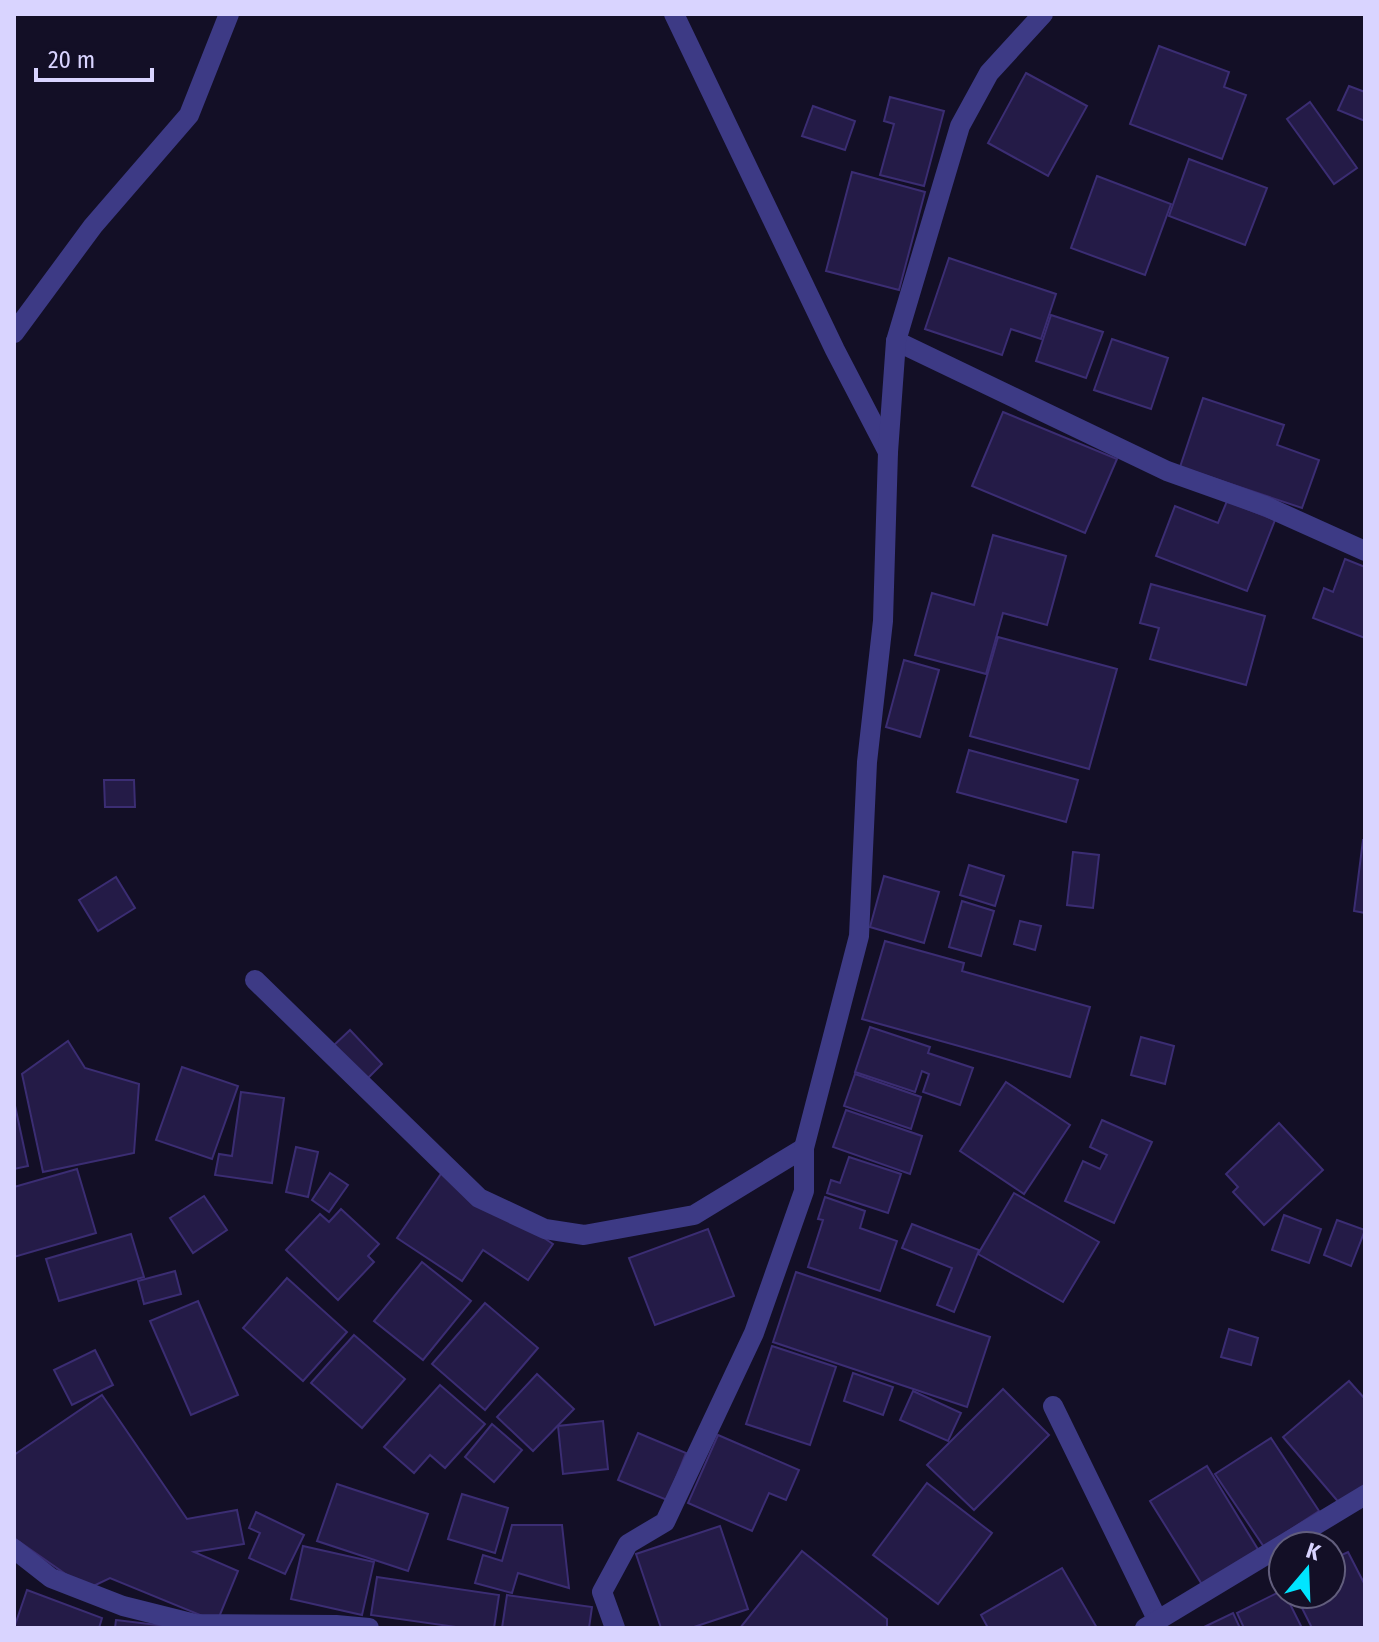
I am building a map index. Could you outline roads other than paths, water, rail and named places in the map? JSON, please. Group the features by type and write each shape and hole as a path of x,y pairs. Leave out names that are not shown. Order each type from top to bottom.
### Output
{"street":[{"path":"14,333 93,226 189,115 229,14"},
{"path":"674,14 835,350 888,452"},
{"path":"615,1628 602,1592 628,1544 665,1522 754,1333 804,1191 804,1148 859,936 867,762 883,621 888,452 896,341 960,126 989,73 1043,14"},
{"path":"896,341 1167,471 1265,506 1365,551"},
{"path":"255,980 479,1198 545,1229 584,1235 694,1215 804,1148"},
{"path":"1053,1406 1151,1624 1365,1495"},
{"path":"14,1549 51,1578 123,1606 195,1624 369,1628"}]}
